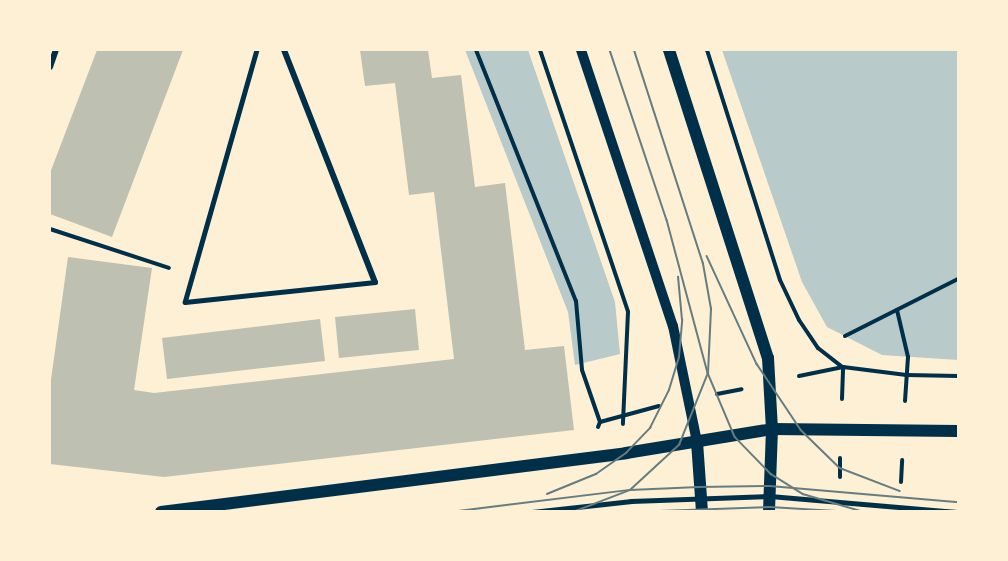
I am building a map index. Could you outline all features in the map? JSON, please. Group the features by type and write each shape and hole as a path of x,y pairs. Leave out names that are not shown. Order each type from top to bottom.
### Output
{"main road":[{"path":"669,50 739,261 768,358 772,429 770,512"},
{"path":"161,512 697,442 772,429 958,431"},
{"path":"697,442 702,512"}],"street":[{"path":"50,67 56,50"},
{"path":"284,50 375,282"},
{"path":"581,50 652,259 691,399 697,442"}],"lane":[{"path":"256,50 185,302 375,282"},
{"path":"532,512 700,497 770,496 957,512"}],"path":[{"path":"476,50 576,301 582,370 600,422"},
{"path":"540,50 628,312 622,414 843,367 907,375 958,376"},
{"path":"707,50 780,280 799,320 818,348 843,367"},
{"path":"50,229 192,276"},
{"path":"845,336 958,279"},
{"path":"897,310 908,357"},
{"path":"839,502 841,430"}],"shaded area":[{"path":"465,50 528,50 615,302 620,354 575,365 568,312"},
{"path":"722,50 958,50 958,360 882,355 827,327 802,282"}],"building":[{"path":"97,50 183,50 112,237 50,214 50,173"},
{"path":"360,50 428,50 432,78 461,75 475,187 505,183 525,350 564,346 574,430 164,477 50,464 50,387 68,257 152,268 134,390 154,393 454,359 434,192 409,195 395,83 365,86"},
{"path":"415,309 419,350 339,358 335,317"},
{"path":"320,319 325,361 167,379 162,338"}],"tram line":[{"path":"610,50 667,220 708,373 735,437 771,474 803,494 864,512"},
{"path":"573,512 630,490 679,445 708,373 711,309 703,264 634,50"},
{"path":"707,256 757,364 801,430 840,468 900,491"},
{"path":"547,494 596,474 626,453 650,428 669,390 679,357 682,320 678,277"},
{"path":"450,512 630,490 699,487 770,486 958,502"},
{"path":"632,512 770,507 836,511"}]}
